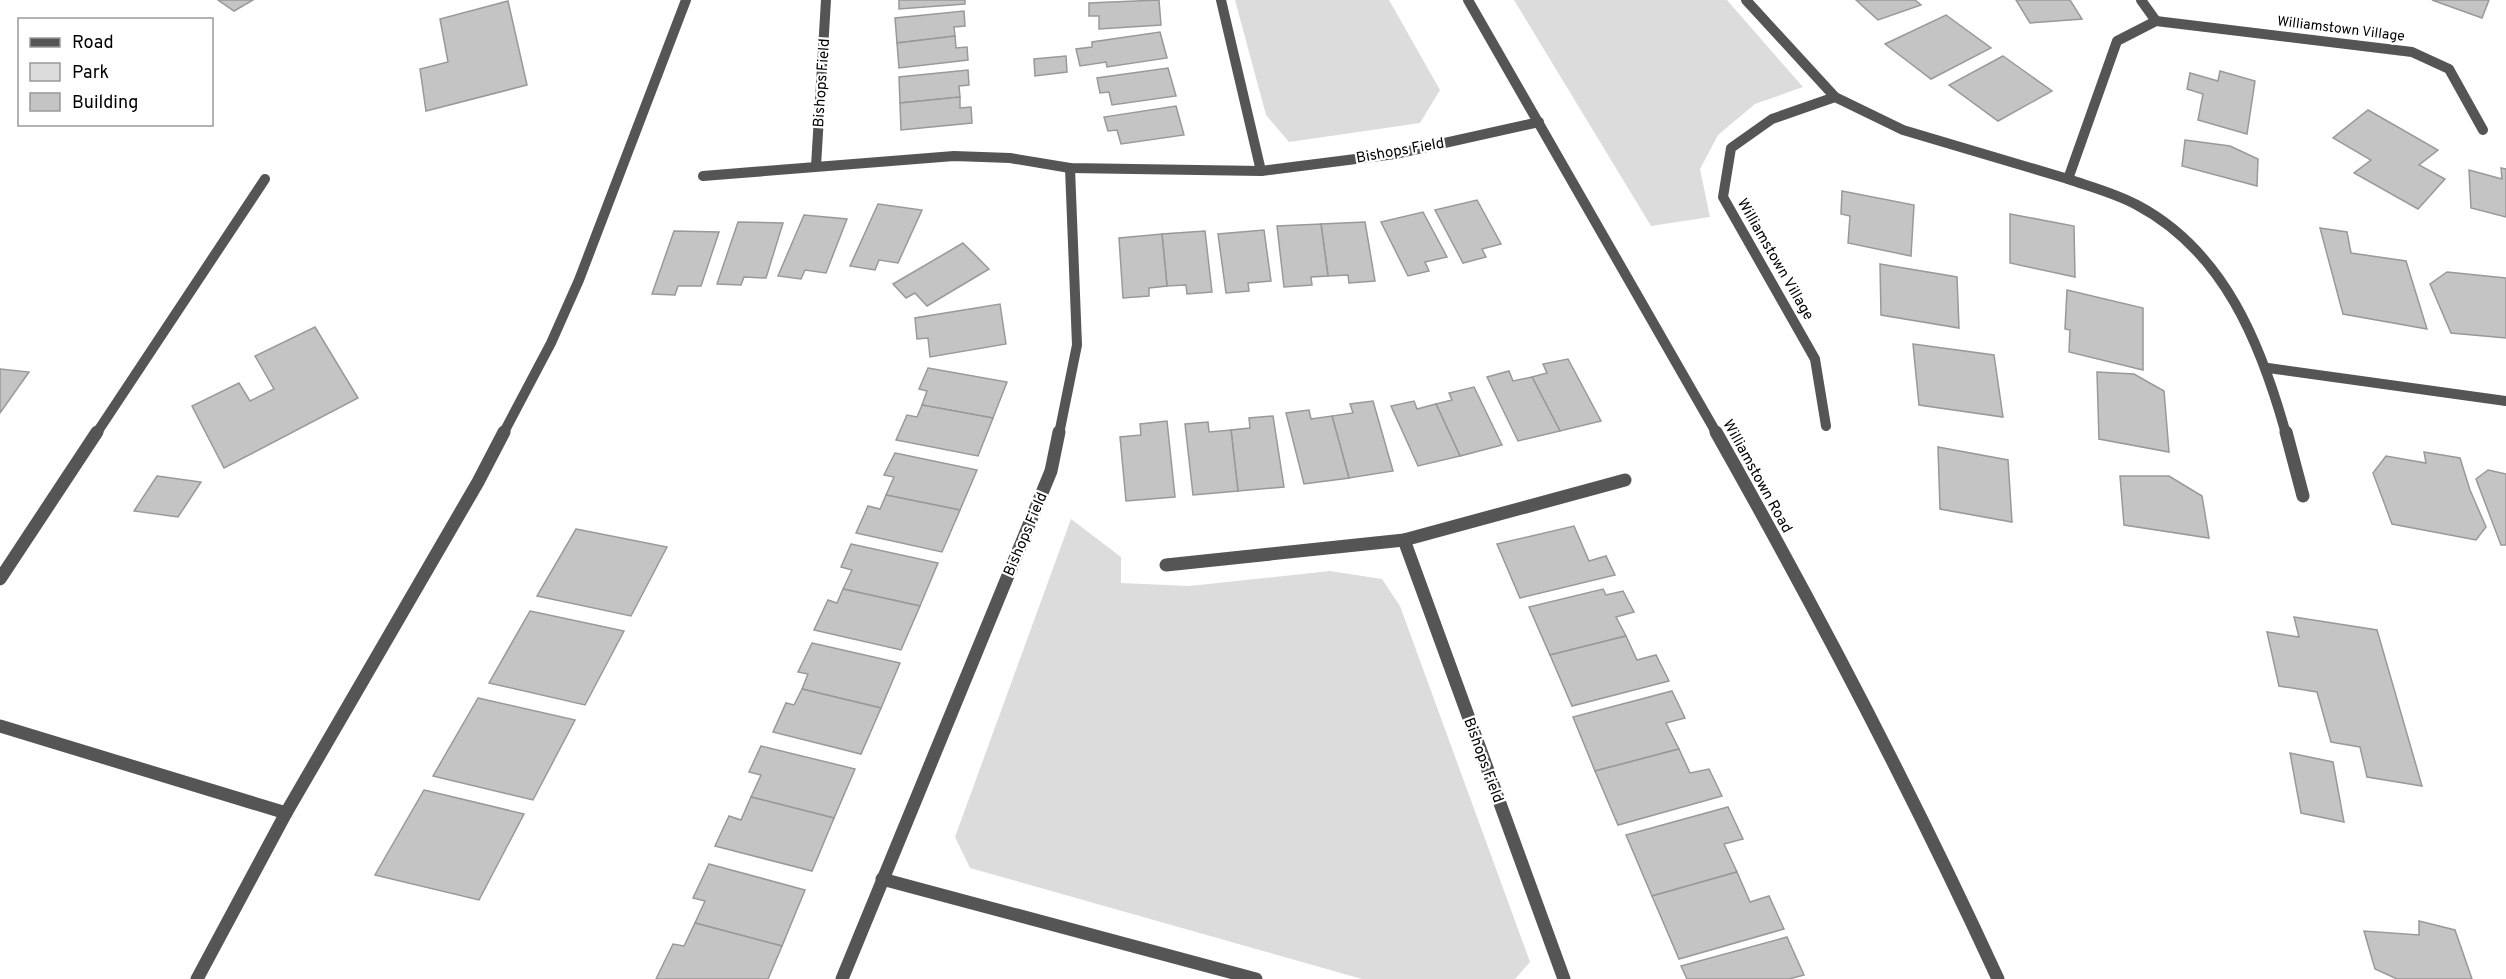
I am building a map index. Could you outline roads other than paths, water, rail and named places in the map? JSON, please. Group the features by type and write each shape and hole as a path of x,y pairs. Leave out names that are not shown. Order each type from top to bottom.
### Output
{"street":[{"path":"197,979 286,813 478,482 551,343 579,280 686,0"},
{"name":"Bishops Field","path":"816,166 826,0"},
{"path":"1221,0 1261,171"},
{"name":"Williamstown Road","path":"1468,0 1703,409 1833,645 1908,792 1998,979"},
{"path":"1746,0 1835,96 1904,130 2068,179 2143,209 2200,253 2238,302 2268,368 2303,496"},
{"path":"2068,179 2117,41 2156,21 2141,0"},
{"name":"Williamstown Village","path":"2156,21 2412,52 2449,69 2483,130"},
{"name":"Williamstown Village","path":"1826,426 1815,359 1723,197 1731,148 1772,119 1835,96"},
{"name":"Bishops Field","path":"703,176 954,156 1010,158 1070,168 1261,171 1395,154 1539,122"},
{"name":"Bishops Field","path":"842,979 1051,471 1077,345 1070,168"},
{"path":"0,579 266,178"},
{"path":"2268,368 2506,401"},
{"path":"1166,565 1404,540 1625,480"},
{"name":"Bishops Field","path":"1404,540 1564,979"},
{"path":"0,726 286,813"},
{"path":"882,879 1256,979"}]}
